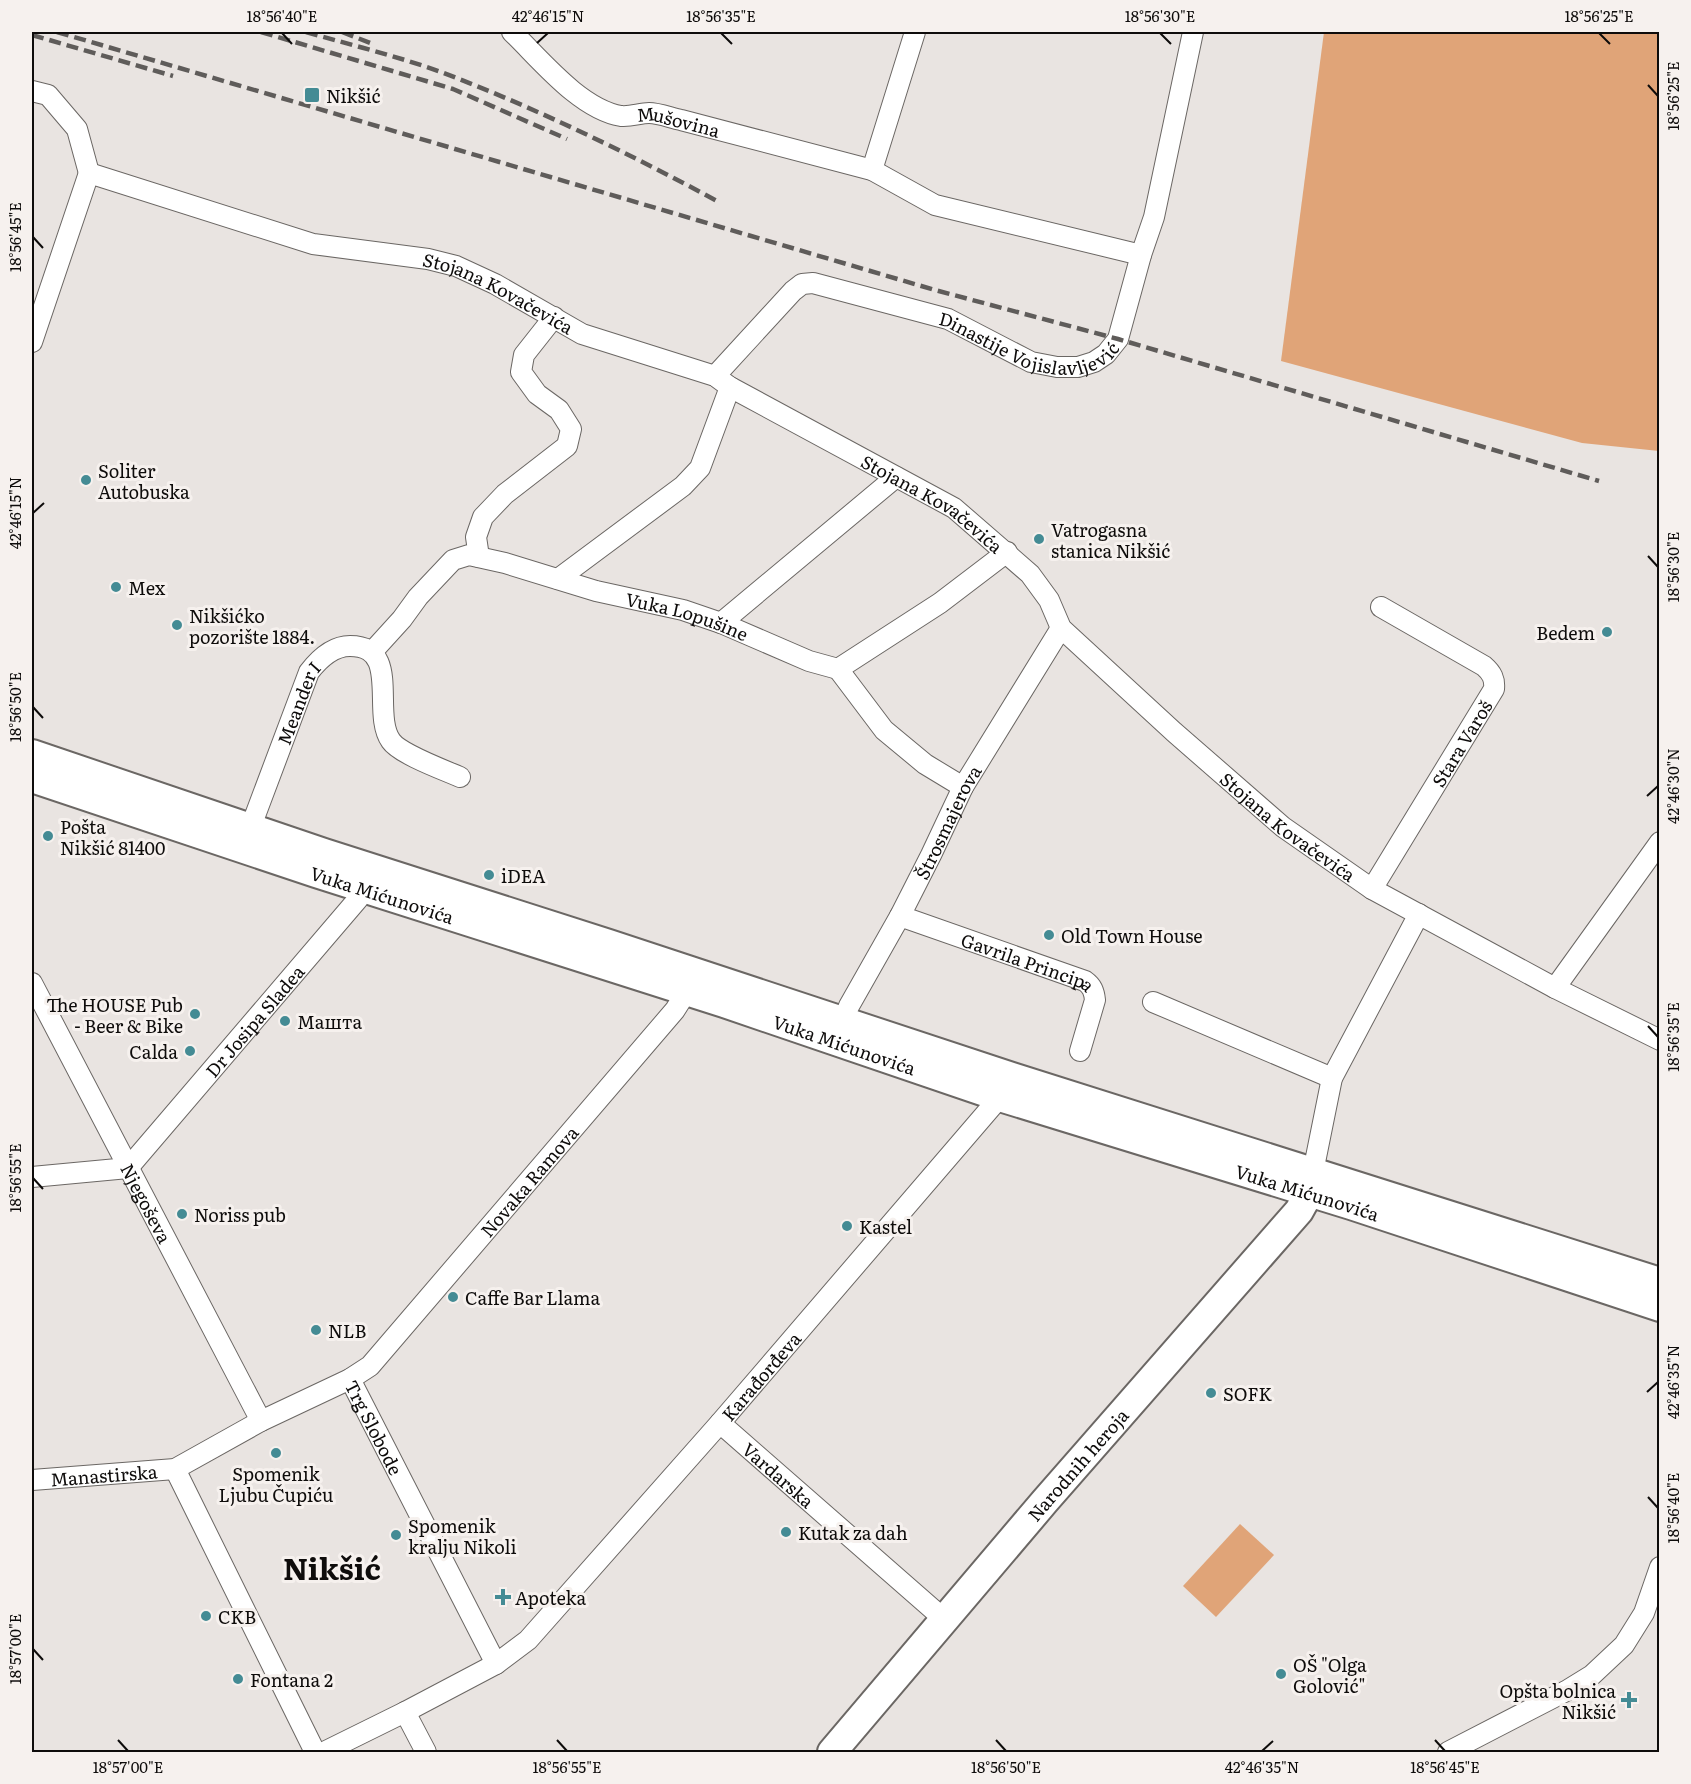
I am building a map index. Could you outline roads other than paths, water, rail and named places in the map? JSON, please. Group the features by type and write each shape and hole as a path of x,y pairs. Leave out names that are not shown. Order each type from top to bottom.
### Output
{"main road":[{"name":"Vuka Mićunovića","path":"32,754 250,829 366,877"},
{"name":"Vuka Mićunovića","path":"32,778 366,877 690,981 1006,1087 1311,1182 1659,1282"},
{"name":"Vuka Mićunovića","path":"690,981 843,1021 1006,1087"},
{"name":"Vuka Mićunovića","path":"1311,1182 1659,1307"},
{"name":"Narodnih heroja","path":"832,1752 1046,1501 1299,1211 1311,1182"}],"street":[{"name":"Mušovina","path":"512,32 569,87 589,103 609,112 623,116 650,113 872,170"},
{"path":"915,32 872,170 935,205 1141,255"},
{"name":"Dinastije Vojislavljević","path":"723,382 793,291 802,284 813,283 948,319 1031,362 1057,367 1078,367 1094,362 1106,354 1118,339 1154,217 1194,32"},
{"path":"32,91 48,95 77,129 89,173 32,342"},
{"name":"Stojana Kovačevića","path":"89,173 312,244 428,259 456,266 495,284 582,334 723,382 954,508 1030,574 1049,600 1061,628 1166,725 1283,827 1372,889 1555,988 1659,1040"},
{"path":"479,557 476,537 483,517 505,494 567,446 571,429 559,410 537,394 521,372 524,355 554,317"},
{"path":"558,579 683,486 700,468 723,382"},
{"path":"721,623 896,477"},
{"path":"963,787 925,764 884,730 838,669 940,603 1006,552"},
{"name":"Vuka Lopušine","path":"372,651 453,560 470,555 596,591 683,610 721,623 809,661 838,669"},
{"name":"Stara Varoš","path":"1372,889 1494,689 1495,682 1489,670 1484,666 1381,607"},
{"name":"Štrosmajerova","path":"843,1021 849,1006 900,916 963,787 1061,628"},
{"name":"Meander I","path":"250,829 309,672 319,660 334,650 348,646 372,651"},
{"path":"372,651 380,664 385,728 390,740 399,749 460,777"},
{"path":"1555,988 1659,842"},
{"name":"Dr Josipa Sladea","path":"128,1168 358,899 366,877"},
{"path":"1311,1182 1332,1078 1419,914"},
{"name":"Gavrila Principa","path":"900,916 1085,981 1091,986 1095,1000 1080,1051"},
{"name":"Novaka Ramova","path":"351,1379 370,1366 675,1010 690,981"},
{"name":"Njegoševa","path":"32,983 261,1421"},
{"path":"1153,1002 1332,1078"},
{"name":"Karađorđeva","path":"496,1664 528,1640 720,1423 1006,1087"},
{"path":"32,1177 128,1168"},
{"name":"Trg Slobode","path":"175,1469 261,1421 351,1379 496,1664"},
{"name":"Vardarska","path":"720,1423 945,1620"},
{"path":"175,1469 315,1752"},
{"name":"Manastirska","path":"32,1480 175,1469"},
{"path":"1448,1752 1566,1691 1592,1675 1624,1645 1644,1613 1659,1568"},
{"path":"324,1752 496,1664"},
{"path":"405,1712 426,1752"}],"railway":[{"path":"57,32 935,290 1118,339 1599,481"},
{"path":"261,32 453,89 567,139"},
{"path":"306,32 408,61 476,86 581,132 717,201"},
{"path":"342,32 373,44"},
{"path":"32,35 173,76"}],"place":[{"name":"Nikšić","path":"312,95"},
{"name":"Soliter Autobuska","path":"86,480"},
{"name":"Vatrogasna stanica Nikšić","path":"1039,539"},
{"name":"Mex","path":"116,587"},
{"name":"Nikšićko pozorište 1884.","path":"177,625"},
{"name":"Bedem","path":"1607,632"},
{"name":"Pošta Nikšić 81400","path":"48,836"},
{"name":"iDEA","path":"489,875"},
{"name":"Old Town House","path":"1049,935"},
{"name":"The HOUSE Pub - Beer & Bike","path":"195,1014"},
{"name":"Машта","path":"285,1021"},
{"name":"Calda","path":"190,1051"},
{"name":"Noriss pub","path":"182,1214"},
{"name":"Kastel","path":"847,1226"},
{"name":"Caffe Bar Llama","path":"453,1297"},
{"name":"NLB","path":"316,1330"},
{"name":"SOFK","path":"1211,1393"},
{"name":"Spomenik Ljubu Čupiću","path":"276,1453"},
{"name":"Kutak za dah","path":"786,1532"},
{"name":"Spomenik kralju Nikoli","path":"396,1535"},
{"name":"Apoteka","path":"503,1597"},
{"name":"CKB","path":"206,1616"},
{"name":"OŠ \"Olga Golović\"","path":"1281,1674"},
{"name":"Fontana 2","path":"238,1679"},
{"name":"Opšta bolnica Nikšić","path":"1629,1700"}],"district":[{"name":"Nikšić","path":"332,1567"}]}
